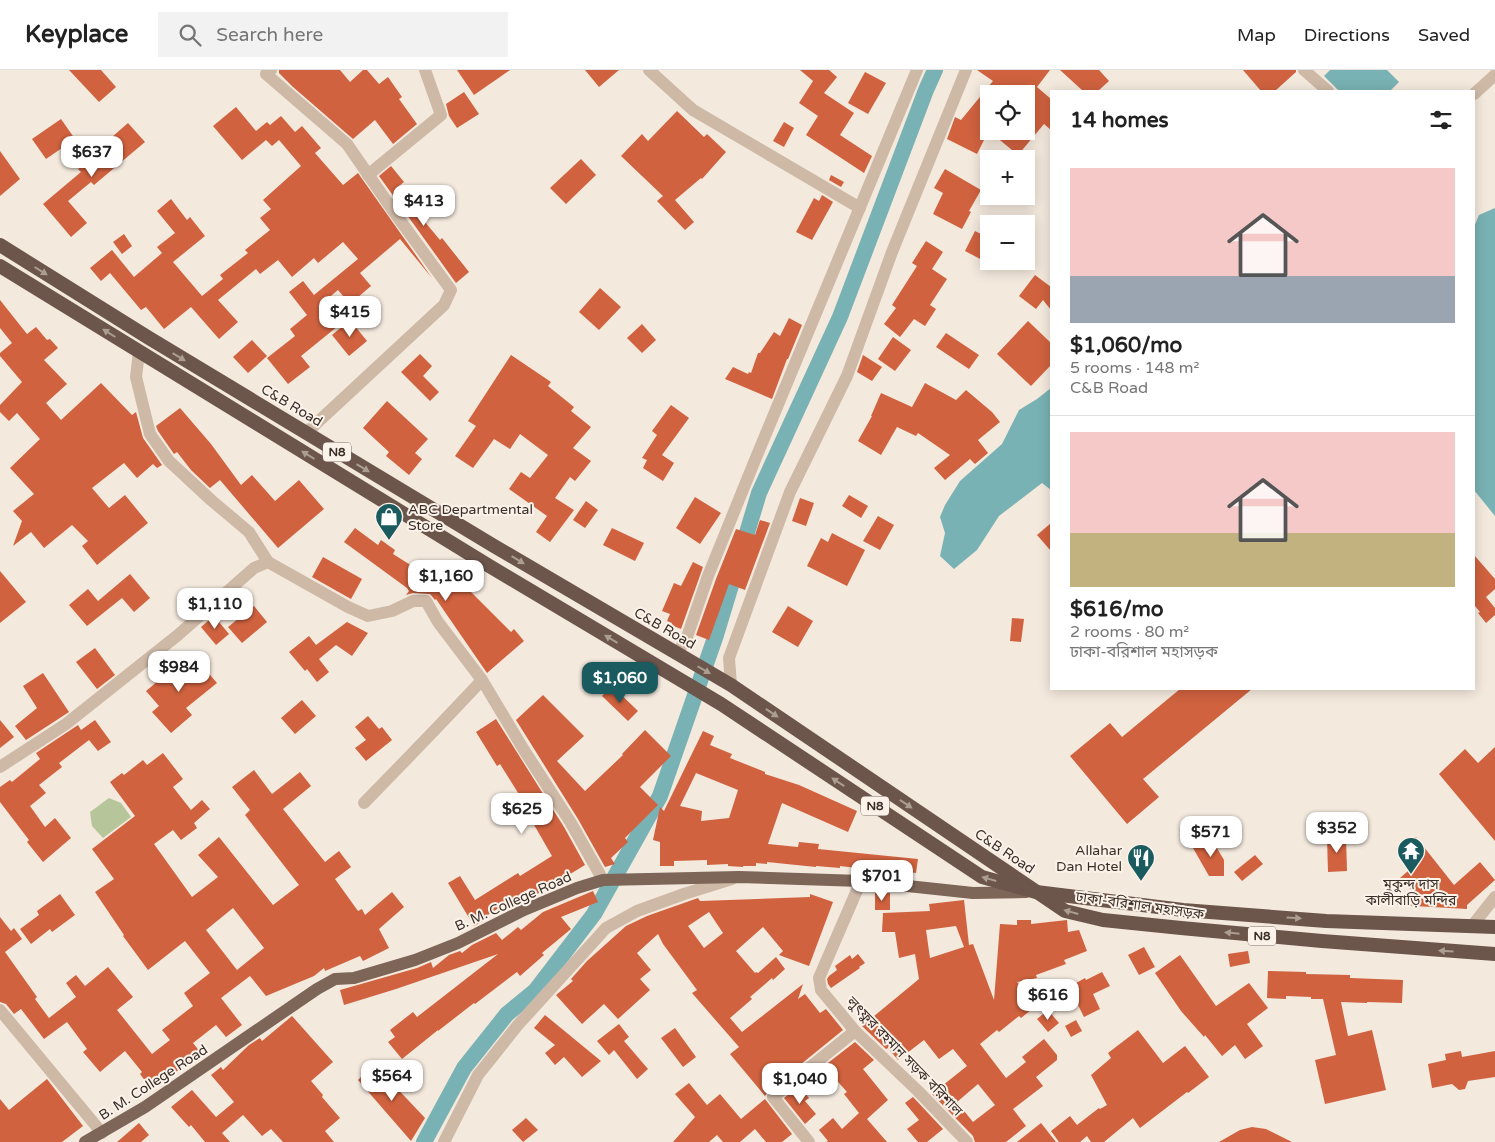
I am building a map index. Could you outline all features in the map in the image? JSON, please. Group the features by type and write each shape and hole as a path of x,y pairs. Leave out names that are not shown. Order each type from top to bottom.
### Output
{"highway":[{"name":"C&B Road","path":"0,245 148,338 731,685 1036,892"},
{"name":"C&B Road","path":"0,266 721,704 982,877 1036,892"},
{"name":"ঢাকা-বরিশাল মহাসড়ক","path":"1036,892 1221,913 1326,921 1495,928"},
{"name":"ঢাকা-বরিশাল মহাসড়ক","path":"1036,892 1065,911 1103,920 1322,942 1495,954"}],"main road":[{"name":"B. M. College Road","path":"85,1142 145,1107 317,989 335,979 354,978 415,960 458,943 524,910 577,888 603,880 739,877 861,880 973,893 1036,892"}],"street":[{"path":"272,70 266,74 347,144 451,290 444,305 306,433"},
{"path":"368,174 441,115 425,70"},
{"path":"649,70 693,110 860,208"},
{"path":"677,654 687,637 708,576 751,469 917,70"},
{"path":"731,685 729,658 790,492 847,376 892,252 966,70"},
{"path":"1304,70 1327,90"},
{"path":"1475,93 1495,74"},
{"path":"139,352 136,377 150,434 169,461 249,532 268,562 348,607 368,616 392,610 413,601 426,601 438,622 482,680 571,823 603,880"},
{"path":"0,767 66,724 178,635 254,568 268,562"},
{"path":"364,803 482,680"},
{"path":"444,1142 478,1075 517,1026 606,928 637,911 739,877"},
{"name":"লুৎফুর রহমান সড়ক বরিশাল","path":"861,880 818,978 821,990 855,1031 918,1091 967,1142"},
{"path":"1472,926 1495,897"},
{"path":"0,1010 102,1133"},
{"path":"809,1142 773,1097 855,1031"}],"green space":[{"path":"109,798 121,803 131,817 103,838 92,826 90,812"}],"water":[{"path":"1330,70 1387,70 1399,82 1391,90 1338,90 1324,76"},
{"path":"1495,208 1495,516 1475,491 1475,225 1479,215"},
{"path":"1050,389 1050,489 1042,483 999,516 977,550 954,569 940,556 945,533 940,517 945,505 960,481 1002,444 1019,410"}],"building":[{"path":"69,70 101,70 116,87 99,102"},
{"path":"279,70 340,70 350,82 363,70 367,70 379,84 388,77 402,97 399,99 417,124 393,144 375,120 353,139 293,87 279,73"},
{"path":"457,70 510,70 474,95"},
{"path":"585,70 619,70 599,87"},
{"path":"800,70 829,70 837,77 824,93 854,113 840,135 872,156 864,173 806,135 818,116 799,103 813,81"},
{"path":"977,70 1050,70 1037,87 1050,98 1050,129 1044,124 1035,135 1035,85 990,85 993,81"},
{"path":"1060,70 1099,70 1109,81 1099,90 1082,90"},
{"path":"1243,70 1296,70 1276,90 1260,90"},
{"path":"865,72 886,83 868,114 848,103"},
{"path":"464,92 479,114 457,128 449,116 446,104"},
{"path":"980,97 980,140 984,140 977,154 947,139 955,117 961,120"},
{"path":"236,107 256,131 267,122 270,125 281,116 295,132 302,126 321,148 315,153 343,185 358,173 432,278 400,239 360,273 371,286 350,304 338,290 320,305 338,326 301,356 310,367 288,384 267,358 295,336 290,329 307,315 289,292 303,281 314,295 358,259 343,242 318,263 314,258 292,277 278,260 260,274 256,269 218,300 238,322 219,339 191,307 164,329 146,307 141,310 110,273 101,281 90,268 112,250 134,277 162,253 157,247 175,233 157,211 171,199 187,220 190,217 205,236 173,262 202,296 223,279 220,275 248,253 245,250 270,230 260,218 271,209 263,200 301,166 279,140 272,146 266,140 242,160 213,126"},
{"path":"677,111 704,137 707,134 726,152 702,179 675,200 694,222 685,230 657,201 663,196 621,156 642,134 648,141"},
{"path":"61,119 75,139 46,159 32,139"},
{"path":"784,122 794,128 784,147 773,141"},
{"path":"128,123 145,142 94,185 91,182 68,201 87,223 71,237 43,204 81,172 78,169 114,139 112,137"},
{"path":"1000,140 1031,140 1022,150 1012,150"},
{"path":"0,151 20,179 0,196"},
{"path":"581,159 596,175 566,204 550,188"},
{"path":"391,166 404,182 399,186 423,214 420,216 440,240 442,238 469,272 456,283 379,176"},
{"path":"945,169 980,189 962,229 933,214 943,193 934,188"},
{"path":"831,175 844,182 841,187 829,180"},
{"path":"822,195 833,202 812,240 796,232 814,198 819,201"},
{"path":"975,231 980,234 980,259 965,251"},
{"path":"124,234 132,246 122,254 113,242"},
{"path":"926,241 943,252 932,269 947,279 930,305 936,309 925,326 914,319 900,337 884,324 896,308 892,305 917,266 912,263"},
{"path":"1035,275 1050,286 1050,309 1043,300 1036,309 1019,296"},
{"path":"600,288 621,307 599,330 579,312"},
{"path":"0,300 27,334 36,327 47,340 50,339 58,348 44,360 67,384 46,403 61,420 101,383 132,415 136,412 143,438 162,465 157,468 153,464 137,478 124,463 92,488 109,508 125,495 148,523 97,565 82,546 88,541 72,525 44,548 31,532 13,546 22,521 13,511 34,494 10,468 40,439 17,413 9,421 0,412 0,405 22,382 0,356 0,353 12,343 0,328"},
{"path":"789,318 802,325 772,399 725,379 733,367 748,374 749,372 751,373 758,353 760,353 774,332 780,336"},
{"path":"350,320 367,341 349,356 332,335"},
{"path":"1028,321 1050,342 1050,366 1031,386 997,354"},
{"path":"642,324 656,340 642,353 627,338"},
{"path":"946,333 979,355 969,369 936,347"},
{"path":"893,337 911,350 895,371 878,359"},
{"path":"252,340 267,356 248,373 233,357"},
{"path":"420,354 432,366 423,376 439,392 430,401 401,372"},
{"path":"511,355 551,382 548,386 574,407 571,411 591,427 573,448 591,461 575,481 570,477 555,498 574,510 550,542 536,532 547,516 509,489 521,472 530,478 548,455 520,434 510,449 494,439 473,468 455,456 476,426 468,421"},
{"path":"863,355 882,367 872,381 857,372"},
{"path":"925,383 956,400 966,390 992,412 1000,422 978,440 988,453 975,464 970,459 945,480 934,468 950,455 918,433 916,436 897,427 881,455 858,441 872,416 881,393 912,407"},
{"path":"387,401 428,439 415,453 422,459 409,475 386,456 389,452 363,428"},
{"path":"671,405 689,418 662,455 674,463 663,481 643,468 647,460 642,458 657,435 652,431"},
{"path":"180,408 211,444 241,485 252,475 275,501 299,480 324,509 278,548 220,480 210,488 191,470 177,452 174,454 156,426"},
{"path":"849,495 868,506 861,518 842,506"},
{"path":"695,497 721,513 700,544 676,528"},
{"path":"800,498 814,503 806,526 792,521"},
{"path":"586,501 598,510 585,528 573,520"},
{"path":"878,516 894,525 880,550 863,541"},
{"path":"760,520 770,523 745,590 729,584 709,640 696,635 736,529 755,535"},
{"path":"1050,524 1050,550 1037,535"},
{"path":"355,528 378,545 381,540 395,550 393,554 420,571 423,567 451,588 457,578 511,632 514,629 524,641 487,673 436,599 430,594 413,593 406,595 409,591 407,588 344,542"},
{"path":"612,528 644,543 635,561 603,545"},
{"path":"832,533 865,550 847,586 807,566 821,538 828,542"},
{"path":"1475,556 1495,579 1495,589 1486,597 1495,608 1495,615 1486,623 1478,613 1480,612 1475,606"},
{"path":"323,557 362,579 351,599 312,577"},
{"path":"693,562 703,567 681,629 671,625 672,623 667,621 670,614 662,611 674,583 681,586"},
{"path":"0,571 26,602 0,623"},
{"path":"130,574 150,598 134,612 122,598 87,626 69,605 88,589 98,601"},
{"path":"254,606 267,622 242,643 228,627"},
{"path":"788,606 813,621 798,647 772,632"},
{"path":"214,616 229,634 216,645 201,627"},
{"path":"1012,618 1024,619 1021,642 1010,641"},
{"path":"347,622 368,633 352,656 336,645 319,659 329,672 317,682 307,669 305,671 289,652 309,636 316,645"},
{"path":"95,648 115,675 97,689 76,662"},
{"path":"188,656 202,672 205,669 217,683 186,708 192,715 171,733 152,712 159,706 146,691"},
{"path":"43,673 69,712 26,740 15,726 37,708 23,686"},
{"path":"612,686 638,711 628,721 602,696"},
{"path":"1179,690 1251,690 1143,779 1159,797 1127,824 1070,756 1110,723 1122,737"},
{"path":"543,695 584,736 557,761 585,791 623,755 645,730 671,756 640,787 658,805 625,838 628,842 611,858 615,864 605,867 578,819 516,720"},
{"path":"302,700 316,716 295,734 281,718"},
{"path":"368,716 379,729 382,727 392,740 366,761 355,748 366,740 355,727"},
{"path":"496,719 564,827 585,865 534,896 530,888 483,918 485,920 474,926 448,883 460,876 475,900 518,873 520,876 552,856 518,797 520,796 500,764 497,766 476,732"},
{"path":"0,720 14,737 0,748"},
{"path":"95,720 111,742 98,751 89,740 59,763 62,767 39,785 46,793 30,806 45,827 55,818 71,838 43,862 0,802 0,787 10,780 12,782 40,759 36,753 78,725 81,730"},
{"path":"703,731 714,736 710,745 732,754 730,758 765,772 765,774 799,785 857,811 848,832 782,803 768,844 798,847 799,842 819,844 818,849 918,859 916,873 767,862 767,864 756,863 756,866 743,867 728,866 728,864 707,865 707,860 674,861 674,866 660,866 660,842 653,840 660,807 664,811","holes":["696,773 738,790 729,818 701,821 702,811 680,806"]},
{"path":"1495,747 1495,841 1439,774 1465,749 1478,763"},
{"path":"163,753 183,779 173,787 191,810 202,800 210,809 194,823 197,828 181,840 173,830 154,844 192,897 218,877 198,855 219,837 273,905 299,885 245,815 250,810 232,787 254,770 272,794 300,772 311,786 283,809 325,862 339,851 351,867 335,879 358,911 362,909 365,915 392,892 404,907 379,929 389,948 363,961 360,956 325,971 324,968 314,976 266,996 250,976 221,998 242,1025 226,1037 216,1025 193,1043 201,1053 152,1090 140,1074 142,1072 125,1051 100,1072 83,1052 87,1049 67,1022 44,1039 21,1009 14,1014 6,1004 0,1002 0,917 11,931 14,928 22,939 5,952 37,997 35,999 49,1018 76,997 66,983 76,975 85,986 108,967 133,997 117,1010 152,1054 170,1040 162,1030 193,1006 184,993 210,973 185,941 148,970 123,936 95,892 114,879 92,849 135,816 110,782 122,773 124,775 143,760 147,765","holes":["233,908 264,948 237,970 206,930"]},
{"path":"1346,837 1347,871 1328,872 1327,838"},
{"path":"1416,837 1454,885 1480,862 1495,880 1467,905 1467,909 1397,905 1398,894 1415,894 1400,878 1416,864 1403,847"},
{"path":"1211,838 1224,860 1224,876 1209,876 1193,848"},
{"path":"1255,855 1263,864 1242,881 1234,872"},
{"path":"593,891 598,902 561,917 571,929 542,953 544,955 520,976 517,972 402,1059 388,1042 395,1037 390,1030 413,1012 417,1017 498,954 344,1005 340,990 417,968 431,962 433,968 449,955 460,951 462,953 472,945 496,933 502,940 518,927 521,930 543,912"},
{"path":"875,893 890,893 890,910 875,910"},
{"path":"60,894 75,915 52,932 50,929 31,944 20,929 39,915 37,911"},
{"path":"810,894 833,902 809,966 779,955 783,951 763,927 736,951 755,973 758,973 776,957 785,969 750,997 752,999 730,1018 742,1032 803,984 798,999 805,994 820,1013 826,1009 843,1030 768,1091 765,1096 730,1054 739,1047 692,993 697,990 663,944 658,934 637,953 651,970 640,979 650,990 618,1019 604,1004 582,1024 556,995 573,981 571,979 587,961 626,926 647,916 698,898 701,901 810,897","holes":["709,912 723,933 704,948 688,926"]},
{"path":"964,900 969,945 973,944 994,1000 1000,924 1017,925 1017,920 1031,920 1031,924 1067,920 1068,932 1079,930 1087,951 1064,960 1066,964 1036,975 1037,978 1017,982 1036,1006 1021,1018 1019,1016 999,1032 997,1030 980,1044 1006,1078 1026,1062 1022,1057 1044,1039 1057,1055 1057,1060 1036,1077 1043,1086 1013,1109 1026,1126 1006,1142 975,1142 973,1136 932,1094 967,1066 953,1049 939,1059 924,1040 898,1060 888,1048 886,1049 862,1026 919,979 915,954 899,958 895,932 882,932 883,913 930,911 929,904","holes":["956,926 964,947 930,958 926,930","978,1084 995,1105 973,1122 957,1102"]},
{"path":"1144,947 1155,967 1139,975 1128,955"},
{"path":"1248,951 1250,963 1230,967 1228,954"},
{"path":"858,954 865,963 831,988 827,979 837,970 835,966 850,955 852,959"},
{"path":"1180,955 1216,1006 1249,983 1268,1008 1247,1024 1263,1046 1245,1059 1235,1045 1222,1056 1205,1035 1204,1037 1181,1011 1155,973"},
{"path":"1268,971 1350,975 1350,978 1403,980 1402,1003 1341,1002 1348,1036 1372,1030 1386,1090 1325,1104 1315,1060 1336,1055 1323,999 1286,996 1286,999 1267,998"},
{"path":"1102,972 1110,986 1093,994 1100,1009 1084,1017 1069,987 1085,978 1086,980"},
{"path":"1048,1010 1059,1023 1048,1032 1037,1019"},
{"path":"545,1015 601,1061 582,1077 564,1057 555,1065 545,1053 555,1045 534,1028"},
{"path":"292,1016 333,1062 311,1081 340,1118 325,1131 334,1142 283,1142 271,1129 262,1136 243,1115 222,1133 230,1142 205,1142 191,1125 189,1127 171,1107 192,1090 216,1117 234,1102 211,1075 221,1067 223,1070 249,1045 260,1038 262,1041"},
{"path":"1076,1020 1082,1031 1071,1037 1065,1026"},
{"path":"619,1024 629,1037 624,1041 648,1069 637,1079 614,1050 609,1055 597,1041"},
{"path":"675,1028 696,1057 683,1067 661,1038"},
{"path":"1138,1030 1163,1063 1185,1046 1209,1077 1140,1128 1133,1118 1104,1142 1091,1142 1087,1136 1080,1142 1059,1142 1051,1131 1070,1116 1077,1125 1099,1108 1107,1105 1091,1075 1111,1058 1108,1053"},
{"path":"855,1042 874,1060 863,1069 888,1100 867,1119 887,1142 826,1142 828,1141 819,1130 833,1118 842,1129 859,1113 844,1094 847,1092 824,1066"},
{"path":"1461,1051 1462,1057 1495,1051 1495,1077 1468,1081 1465,1089 1459,1090 1452,1084 1432,1088 1428,1064 1446,1060 1445,1054"},
{"path":"374,1064 425,1118 411,1141 358,1080"},
{"path":"47,1079 83,1126 62,1142 0,1142 0,1099 9,1110"},
{"path":"689,1083 707,1105 720,1094 741,1119 765,1099 792,1134 782,1142 766,1142 755,1129 740,1142 723,1142 717,1135 709,1142 673,1142 695,1117 675,1094"},
{"path":"799,1086 809,1098 805,1101 816,1114 805,1124 784,1098"},
{"path":"913,1097 943,1129 927,1142 918,1142 907,1129 919,1120 905,1103"},
{"path":"526,1118 538,1130 523,1142 512,1130"},
{"path":"139,1123 149,1135 141,1142 117,1142"},
{"path":"1041,1123 1056,1142 1017,1142"},
{"path":"1252,1127 1266,1129 1292,1142 1219,1142 1240,1130"}],"waterway":[{"path":"424,1142 464,1068 507,1014 535,991 594,914 660,796 716,635 759,493 840,317 935,70"}],"place":[{"name":"ABC Departmental Store","path":"389,541"},
{"name":"মুকুন্দ দাস কালীবাড়ি মন্দির","path":"1411,875"},
{"name":"Allahar Dan Hotel","path":"1141,882"}]}
